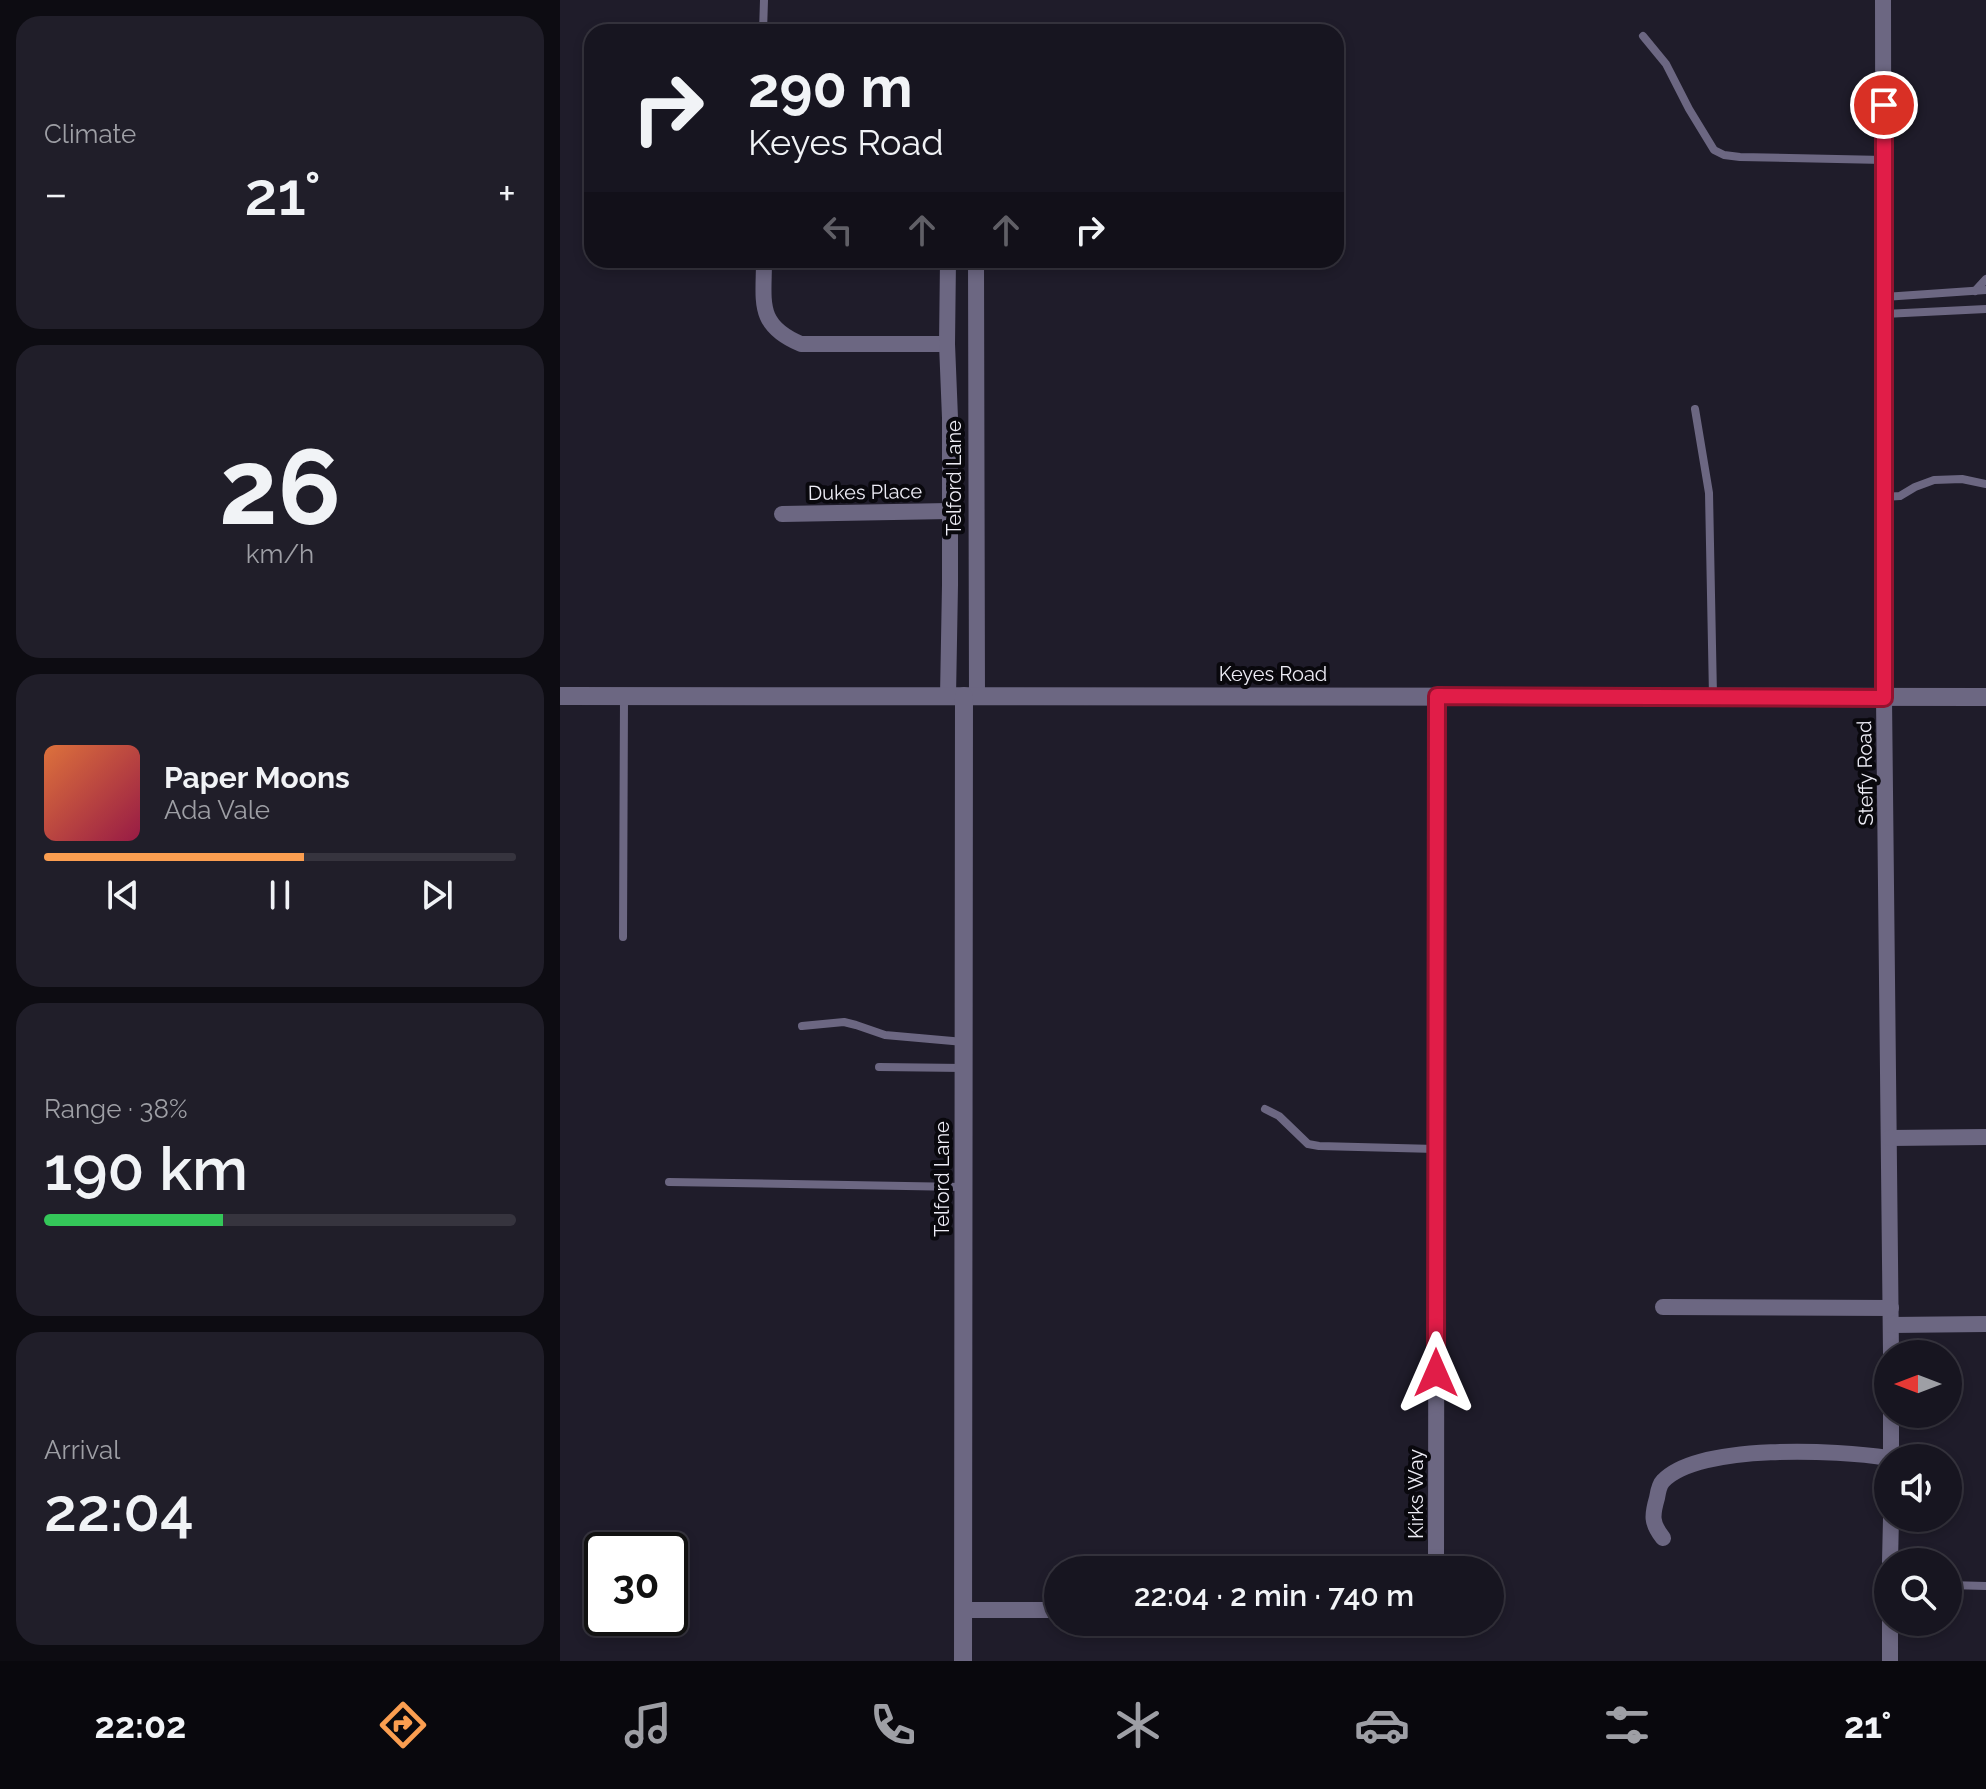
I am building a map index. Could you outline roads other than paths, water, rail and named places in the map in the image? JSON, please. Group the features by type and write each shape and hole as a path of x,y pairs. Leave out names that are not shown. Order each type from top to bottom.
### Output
{"street":[{"name":"Steffy Road","path":"1883,0 1884,698 1891,1340"},
{"path":"764,268 764,306 769,322 785,337 801,344 947,344"},
{"name":"Telford Lane","path":"948,268 949,511 963,696"},
{"name":"Telford Lane","path":"963,1661 963,696 976,268"},
{"name":"Dukes Place","path":"782,514 949,511"},
{"name":"Keyes Road","path":"560,696 1986,697"},
{"name":"Kirks Way","path":"1436,1556 1437,696"},
{"path":"1889,1138 1986,1137"},
{"path":"1663,1307 1891,1308"},
{"path":"1891,1325 1986,1324"},
{"path":"1663,1538 1656,1528 1653,1514 1661,1482 1681,1467 1738,1454 1772,1452 1874,1456"},
{"path":"963,1610 1044,1610"},
{"path":"1890,1636 1890,1661"}],"lane":[{"path":"763,24 764,0"},
{"path":"1643,36 1666,64 1714,150 1740,157 1884,160"},
{"path":"1975,291 1986,279"},
{"path":"1884,305 1986,290"},
{"path":"1884,305 1986,309"},
{"path":"1695,409 1709,493 1713,697"},
{"path":"1884,497 1900,496 1934,480 1962,479 1986,484"},
{"path":"623,937 625,696"},
{"path":"802,1026 844,1022 885,1035 964,1042"},
{"path":"879,1067 964,1068"},
{"path":"1265,1109 1279,1116 1308,1144 1437,1149"},
{"path":"669,1182 964,1187"},
{"path":"1962,1585 1986,1586"}]}
